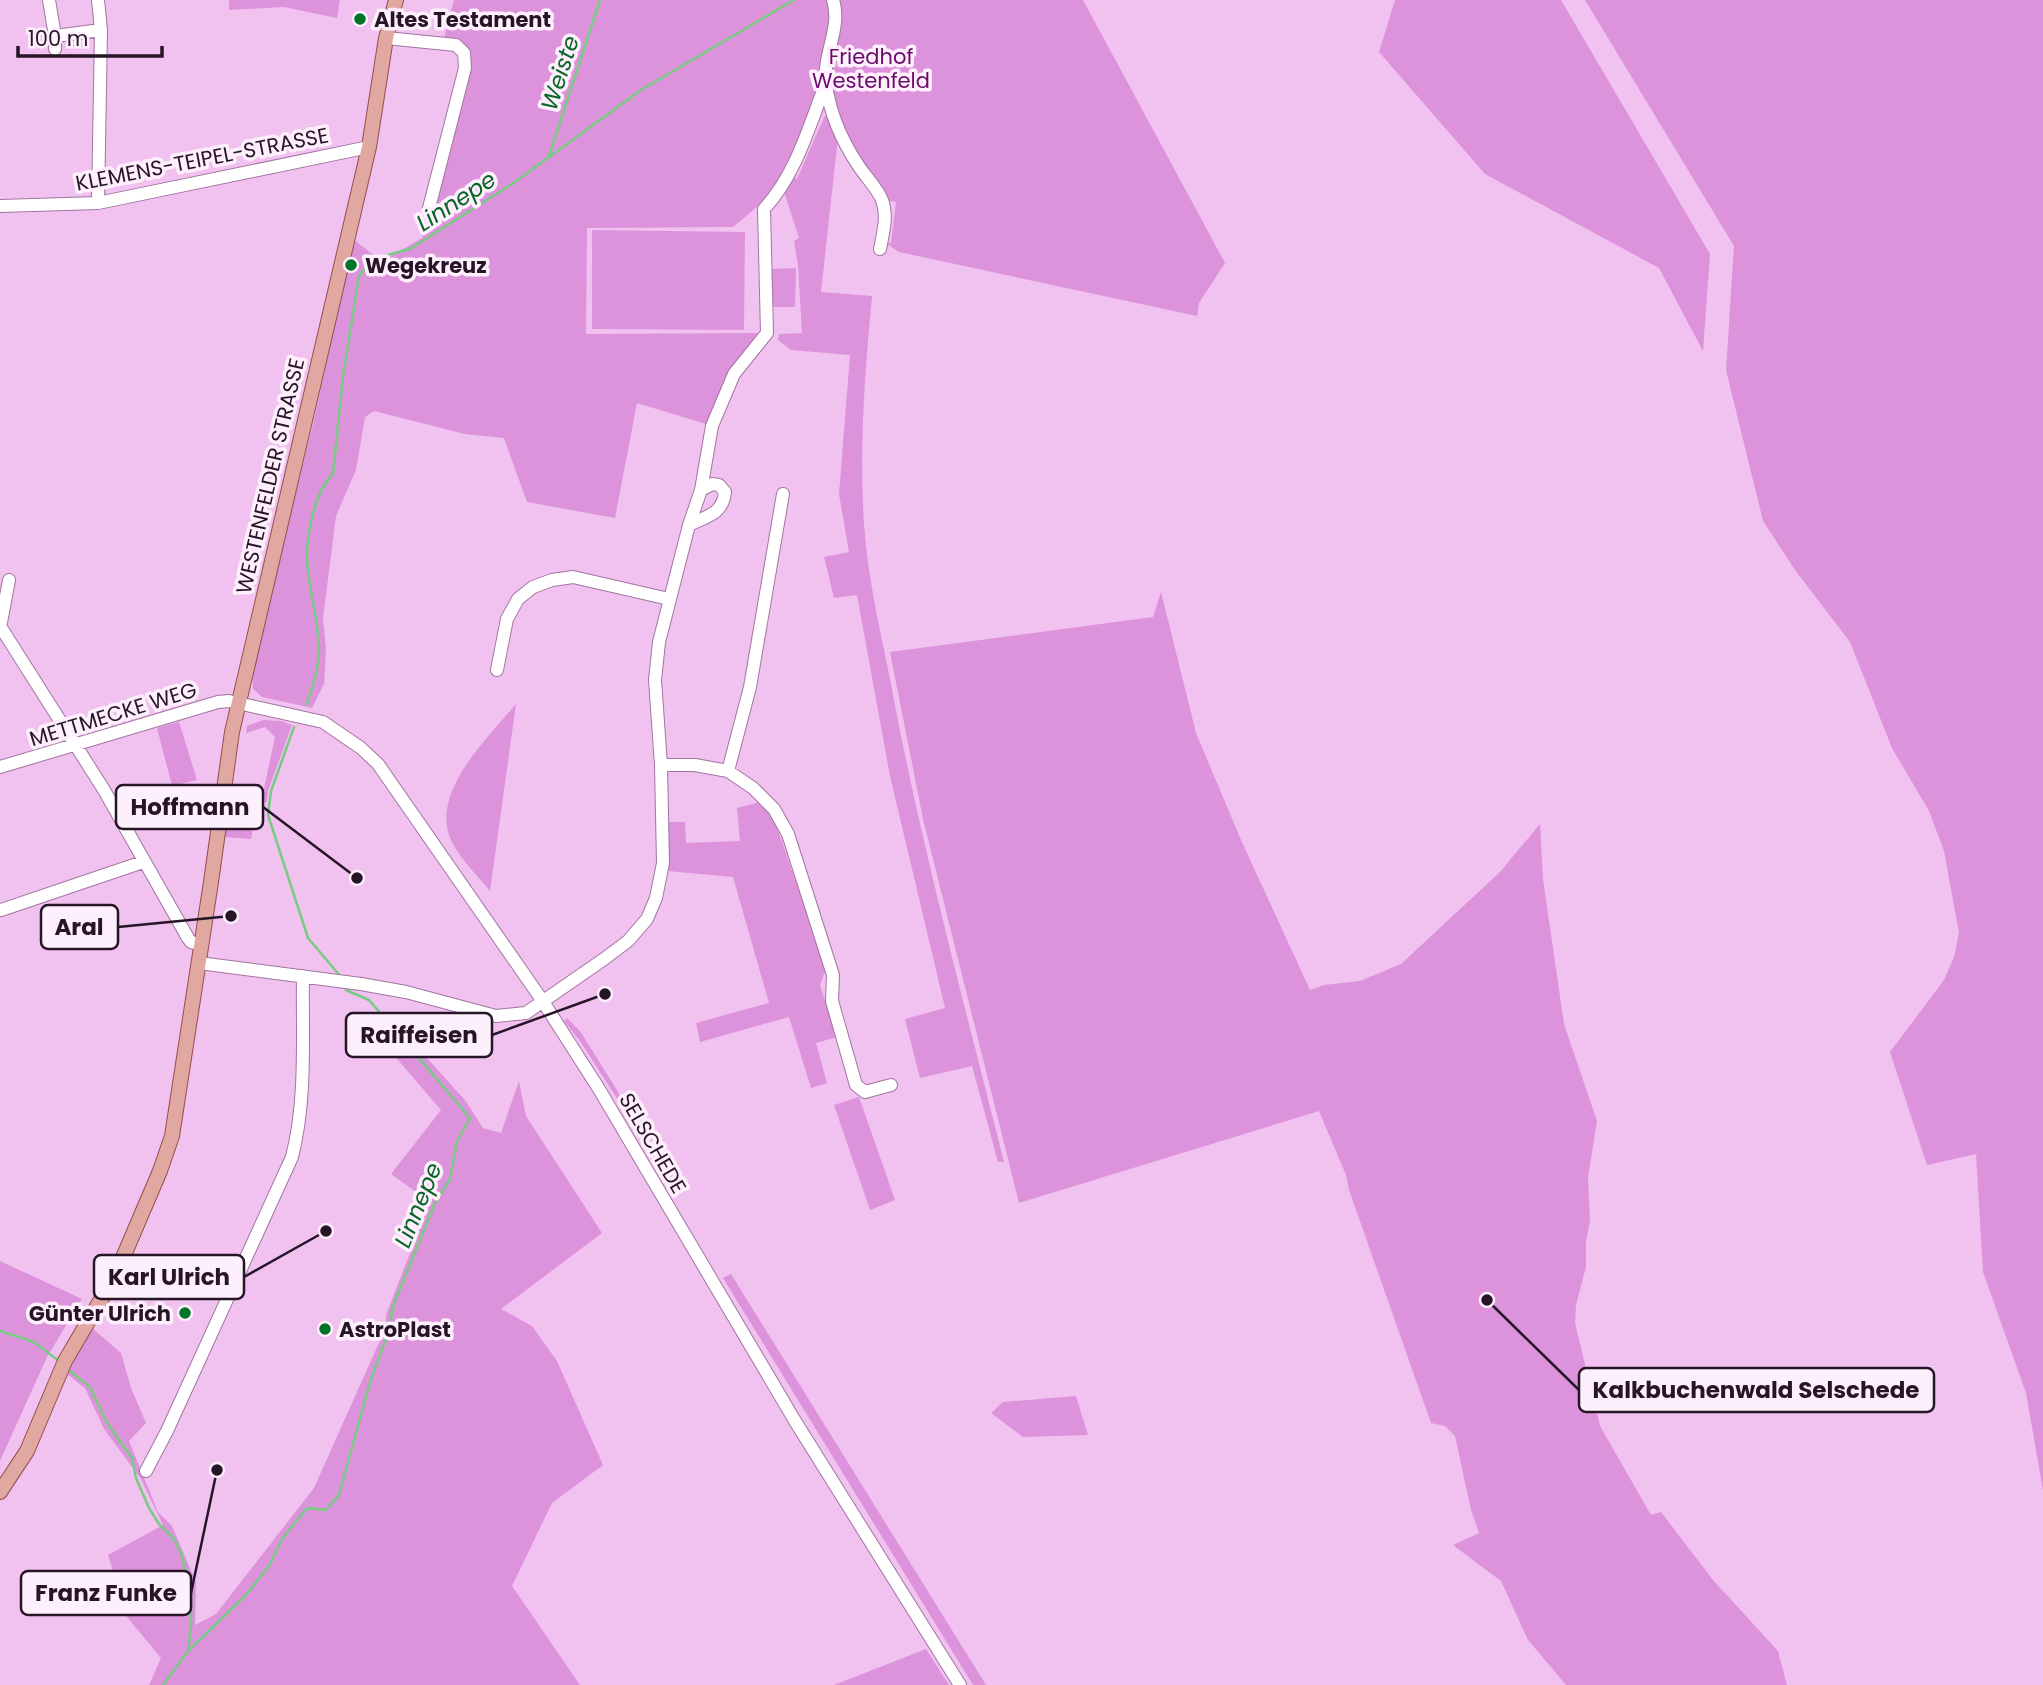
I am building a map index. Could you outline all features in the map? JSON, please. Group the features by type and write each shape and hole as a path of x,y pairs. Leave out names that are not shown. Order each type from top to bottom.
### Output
{"main road":[{"name":"WESTENFELDER STRASSE","path":"0,1492 27,1451 63,1366 116,1274 166,1154 177,1110 226,765 238,704 369,147 386,38 396,0"}],"street":[{"path":"49,0 55,42 101,30"},
{"path":"98,0 101,30 98,203"},
{"path":"833,0 836,23 826,62 826,83 831,108 846,147 882,200 885,215 880,249"},
{"path":"386,38 456,45 464,53 465,68 429,208"},
{"path":"199,964 356,983 406,992 496,1016 526,1013 628,941 647,919 656,898 663,863 661,765 655,680 659,642 689,525 701,490 712,425 734,374 767,333 764,209 779,193 789,176 826,83"},
{"name":"KLEMENS-TEIPEL-STRASSE","path":"0,206 98,203 369,147"},
{"path":"689,525 718,511 724,503 725,492 719,485 712,484 701,490"},
{"path":"728,771 750,687 783,494"},
{"path":"497,670 507,619 518,599 533,587 552,580 573,577 669,599"},
{"path":"9,580 0,627 76,745 188,938 191,942 202,945"},
{"name":"METTMECKE WEG","path":"0,767 218,702 238,704"},
{"name":"SELSCHEDE","path":"238,704 323,722 378,764 542,1000 599,1089 795,1421 960,1685"},
{"path":"661,765 695,765 728,771 753,788 774,809 788,834 833,975 832,1001 856,1085 865,1092 891,1085"},
{"path":"1,909 143,862"},
{"path":"146,1471 292,1157 297,1139 302,1093 303,976"}],"green space":[{"path":"229,0 340,0 337,18 284,7 229,10"},
{"path":"454,0 831,0 823,77 777,190 733,227 587,228 586,334 762,333 709,425 637,403 615,518 527,502 504,438 465,434 374,411 365,417 356,470 336,516 323,618 326,650 324,684 312,708 262,697 253,689 252,667 314,420 353,239 381,261 378,270 383,261 422,238 434,215 471,64 444,38"},
{"name":"Friedhof Westenfeld","path":"837,0 1083,0 1225,263 1199,303 1197,316 899,252 884,242 891,243 896,202 890,201 854,157 830,89"},
{"path":"1395,0 1561,0 1710,254 1703,351 1659,268 1485,174 1379,52"},
{"path":"1585,0 2043,0 2043,1490 2026,1393 1983,1272 1976,1154 1927,1165 1890,1052 1944,980 1954,957 1959,933 1944,851 1929,811 1892,748 1850,642 1795,570 1763,521 1726,370 1734,246"},
{"path":"825,115 838,137 821,292 872,296 862,438 864,523 871,582 929,861 1004,1162 998,1162 972,1066 920,1078 905,1019 945,1008 890,776 857,595 834,598 824,557 849,552 839,494 850,355 791,350 778,340 779,334 802,333 794,241 799,238 784,192 791,176 797,179"},
{"path":"592,230 745,232 744,330 592,329"},
{"path":"796,268 795,307 772,307 771,269"},
{"path":"1161,592 1196,733 1241,840 1310,990 1324,985 1360,981 1401,964 1500,872 1540,824 1543,879 1564,1024 1597,1121 1588,1177 1590,1221 1586,1241 1586,1267 1576,1305 1575,1323 1600,1426 1651,1515 1661,1512 1713,1580 1778,1651 1787,1685 1566,1685 1528,1640 1501,1581 1453,1545 1479,1533 1471,1510 1455,1436 1445,1426 1431,1423 1346,1175 1319,1111 1019,1203 923,819 890,652 1153,617"},
{"path":"516,704 490,891 453,844 447,825 448,806 464,768"},
{"path":"263,720 292,725 268,791 267,802 261,803 275,737 265,727 246,733 247,726"},
{"path":"179,722 197,780 172,786 157,728"},
{"path":"229,800 257,804 251,839 225,837"},
{"path":"760,802 772,813 826,969 820,985 837,1037 816,1043 827,1083 811,1088 789,1017 700,1042 696,1023 769,1003 733,877 667,871 668,822 685,822 686,843 740,841 737,808"},
{"path":"386,1013 465,1100 483,1128 501,1133 519,1081 526,1116 602,1233 501,1309 532,1326 557,1361 603,1465 552,1503 512,1586 580,1685 149,1685 161,1658 127,1617 108,1555 163,1525 141,1479 104,1429 85,1388 67,1374 92,1328 121,1353 131,1388 146,1423 129,1441 158,1512 172,1526 196,1582 195,1625 216,1614 314,1488 386,1327 386,1315 430,1202 391,1174 441,1110 380,1039"},
{"path":"567,1018 580,1031 635,1119 631,1120 564,1021"},
{"path":"859,1097 895,1200 870,1210 834,1105"},
{"path":"0,1261 82,1299 47,1357 0,1461"},
{"path":"731,1274 986,1685 973,1685 723,1278"},
{"path":"1076,1396 1088,1435 1023,1437 991,1413 1003,1402"},
{"path":"926,1649 949,1685 834,1685"}],"waterway":[{"name":"Weiste","path":"549,156 600,0"},
{"name":"Linnepe","path":"307,704 317,671 319,651 307,547 315,506 333,474 343,376 359,276 367,266 384,256 410,249 512,184 641,90 794,0"},
{"name":"Linnepe","path":"294,727 271,791 268,815 308,938 341,977"},
{"name":"Linnepe","path":"163,1685 188,1651 245,1596 269,1566 282,1539 307,1508 326,1510 339,1495 370,1382 390,1328 392,1309 435,1203 450,1179 457,1141 470,1118 369,1000 346,990 345,986"},
{"path":"0,1331 34,1342 59,1361"},
{"path":"66,1368 90,1387 107,1423 132,1458 136,1478 149,1508 159,1524 174,1539 181,1553 191,1589 188,1651"}],"place":[{"name":"Altes Testament","path":"360,19"},
{"name":"Wegekreuz","path":"351,265"},
{"name":"Hoffmann","path":"357,878"},
{"name":"Aral","path":"231,916"},
{"name":"Raiffeisen","path":"605,994"},
{"name":"Karl Ulrich","path":"326,1231"},
{"name":"Kalkbuchenwald Selschede","path":"1487,1300"},
{"name":"Günter Ulrich","path":"185,1313"},
{"name":"AstroPlast","path":"325,1329"},
{"name":"Franz Funke","path":"217,1470"}]}
